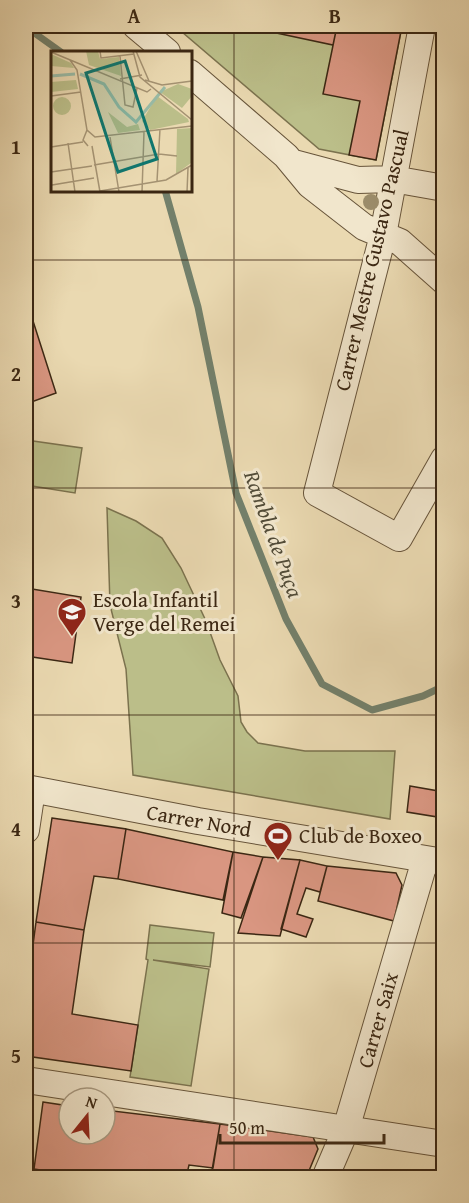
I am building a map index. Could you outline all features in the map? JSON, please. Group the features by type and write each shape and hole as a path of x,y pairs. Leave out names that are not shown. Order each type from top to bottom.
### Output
{"street":[{"path":"136,26 166,51"},
{"name":"Carrer Mestre Gustavo Pascual","path":"422,26 383,235 317,493 399,537 444,459"},
{"path":"192,75 294,164 310,185 364,227 400,242 444,281"},
{"path":"294,164 358,180 393,179 444,188"},
{"path":"26,830 29,789"},
{"name":"Carrer Nord","path":"29,789 198,821 434,861"},
{"name":"Carrer Saix","path":"325,1178 346,1129 434,861"},
{"path":"26,1080 444,1144"}],"green space":[{"path":"175,26 402,26 376,160 319,149"},
{"path":"26,440 82,448 75,493 26,485"},
{"path":"107,508 136,521 162,538 181,568 206,621 220,660 238,696 241,722 258,743 305,751 395,751 390,819 133,775 126,669 110,605"},
{"path":"150,925 214,933 210,967 153,960 209,969 191,1086 130,1077 148,960 146,959"},
{"path":"26,1166 86,1177 26,1177"}],"building":[{"path":"243,26 337,26 333,45"},
{"path":"337,26 402,26 376,160 349,155 360,101 323,94"},
{"path":"26,299 56,393 26,404"},
{"path":"26,588 81,597 72,663 26,656"},
{"path":"410,786 444,792 444,818 407,812"},
{"path":"52,818 126,829 118,879 94,876 84,930 36,922"},
{"path":"126,829 233,852 223,900 118,879"},
{"path":"233,852 263,857 241,918 222,913"},
{"path":"263,857 300,860 280,936 238,933"},
{"path":"300,860 327,866 320,892 306,888 297,914 313,919 306,937 281,929"},
{"path":"327,866 396,873 402,885 394,921 318,901"},
{"path":"36,922 84,930 72,1014 138,1025 131,1071 26,1056 26,998"},
{"path":"43,1102 57,1104 57,1146 117,1146 117,1111 220,1124 213,1168 189,1165 186,1178 91,1178 34,1169"},
{"path":"220,1124 313,1137 318,1149 306,1178 214,1178 211,1176"}],"waterway":[{"name":"Rambla de Puça","path":"26,27 60,51"},
{"name":"Rambla de Puça","path":"166,192 198,307 236,493 286,619 322,684 372,710 423,696 444,686"}],"place":[{"name":"Escola Infantil Verge del Remei","path":"72,638"},
{"name":"Club de Boxeo","path":"278,862"}]}
